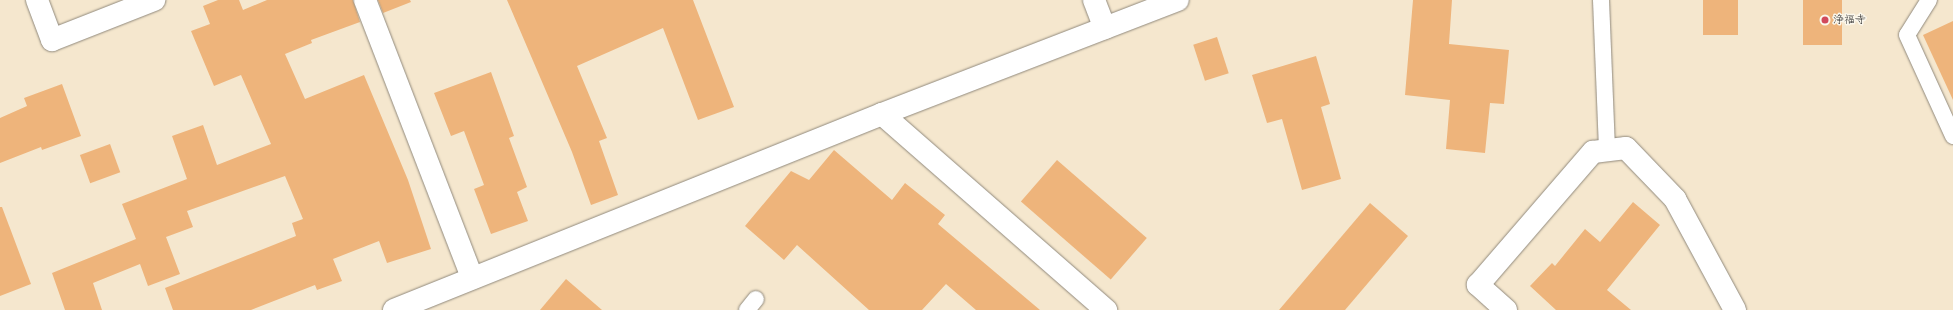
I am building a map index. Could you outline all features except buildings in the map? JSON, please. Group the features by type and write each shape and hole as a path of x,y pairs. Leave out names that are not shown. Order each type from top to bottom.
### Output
{"street":[{"path":"37,0 52,40 154,0"},
{"path":"365,0 472,278"},
{"path":"1094,0 1104,28"},
{"path":"394,310 882,114 1178,0"},
{"path":"882,114 1104,309"},
{"path":"1506,310 1478,285 1592,152 1626,148 1675,199 1735,310"}],"lane":[{"path":"1601,0 1607,150"},
{"path":"1929,0 1907,35 1953,136"}],"place":[{"name":"浄福寺","path":"1825,20"}]}
